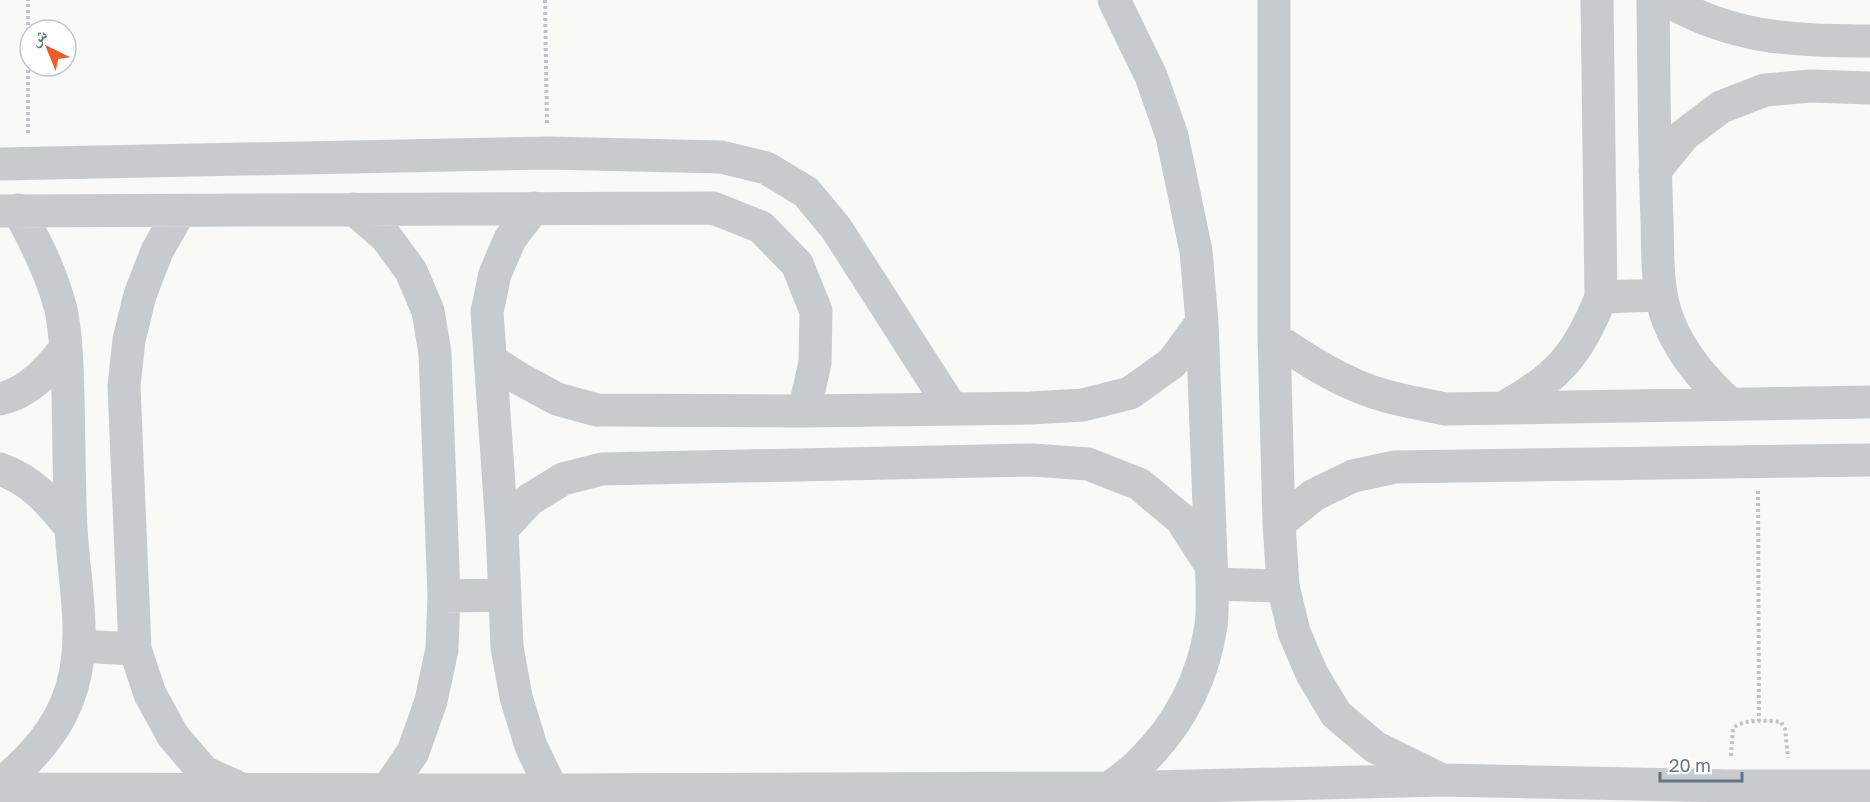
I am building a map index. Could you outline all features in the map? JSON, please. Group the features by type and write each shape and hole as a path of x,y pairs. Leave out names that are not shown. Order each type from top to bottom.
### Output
{"street":[{"path":"1109,788 1141,763 1167,733 1188,700 1203,663 1211,624 1212,575 1202,322 1196,251 1172,136 1151,76 1114,0"},
{"path":"1274,0 1274,338 1283,586 1294,632 1312,674 1336,714 1375,747 1442,780"},
{"path":"1504,407 1539,387 1555,374 1575,351 1590,325 1601,297 1597,0"},
{"path":"1653,0 1655,171 1660,295 1668,320 1689,358 1710,386 1730,404"},
{"path":"1666,0 1689,13 1729,28 1770,37 1870,41"},
{"path":"1655,171 1683,135 1721,107 1765,90 1811,86 1870,88"},
{"path":"14,164 548,153 721,157 766,168 806,192 836,228 952,409"},
{"path":"534,208 510,238 495,274 486,312 502,529 507,647 516,697 531,746 552,790"},
{"path":"9,210 713,208 760,227 796,264 816,311 815,363 804,411"},
{"path":"354,209 386,237 411,271 428,311 435,353 444,596 442,649 431,701 413,752 387,790"},
{"path":"0,787 28,761 55,727 72,688 80,646 71,528 66,348 61,311 51,276 36,242 9,210"},
{"path":"180,211 157,251 140,295 129,340 124,386 135,650 150,694 173,736 204,771 242,789"},
{"path":"1601,297 1660,295"},
{"path":"435,353 489,355 520,379 557,399 597,411 804,411 1083,405 1130,393 1172,363 1202,322"},
{"path":"1274,338 1315,365 1356,386 1401,401 1446,409 1870,402"},
{"path":"0,399 11,397 43,377 66,348"},
{"path":"502,529 529,500 563,479 602,469 1033,460 1088,464 1139,484 1181,519 1212,575"},
{"path":"1279,523 1314,495 1353,476 1395,467 1870,460"},
{"path":"0,469 14,474 46,497 71,528"},
{"path":"1212,575 1283,586"},
{"path":"444,596 505,596"},
{"path":"80,646 135,650"},
{"path":"0,787 387,790 1109,788 1442,780 1730,792 1791,786 1866,791"}],"path":[{"path":"14,164 28,0"},
{"path":"545,0 548,153"},
{"path":"1758,463 1759,721"},
{"path":"1730,792 1733,728 1740,723 1759,721 1781,722 1785,729 1791,786"}]}
